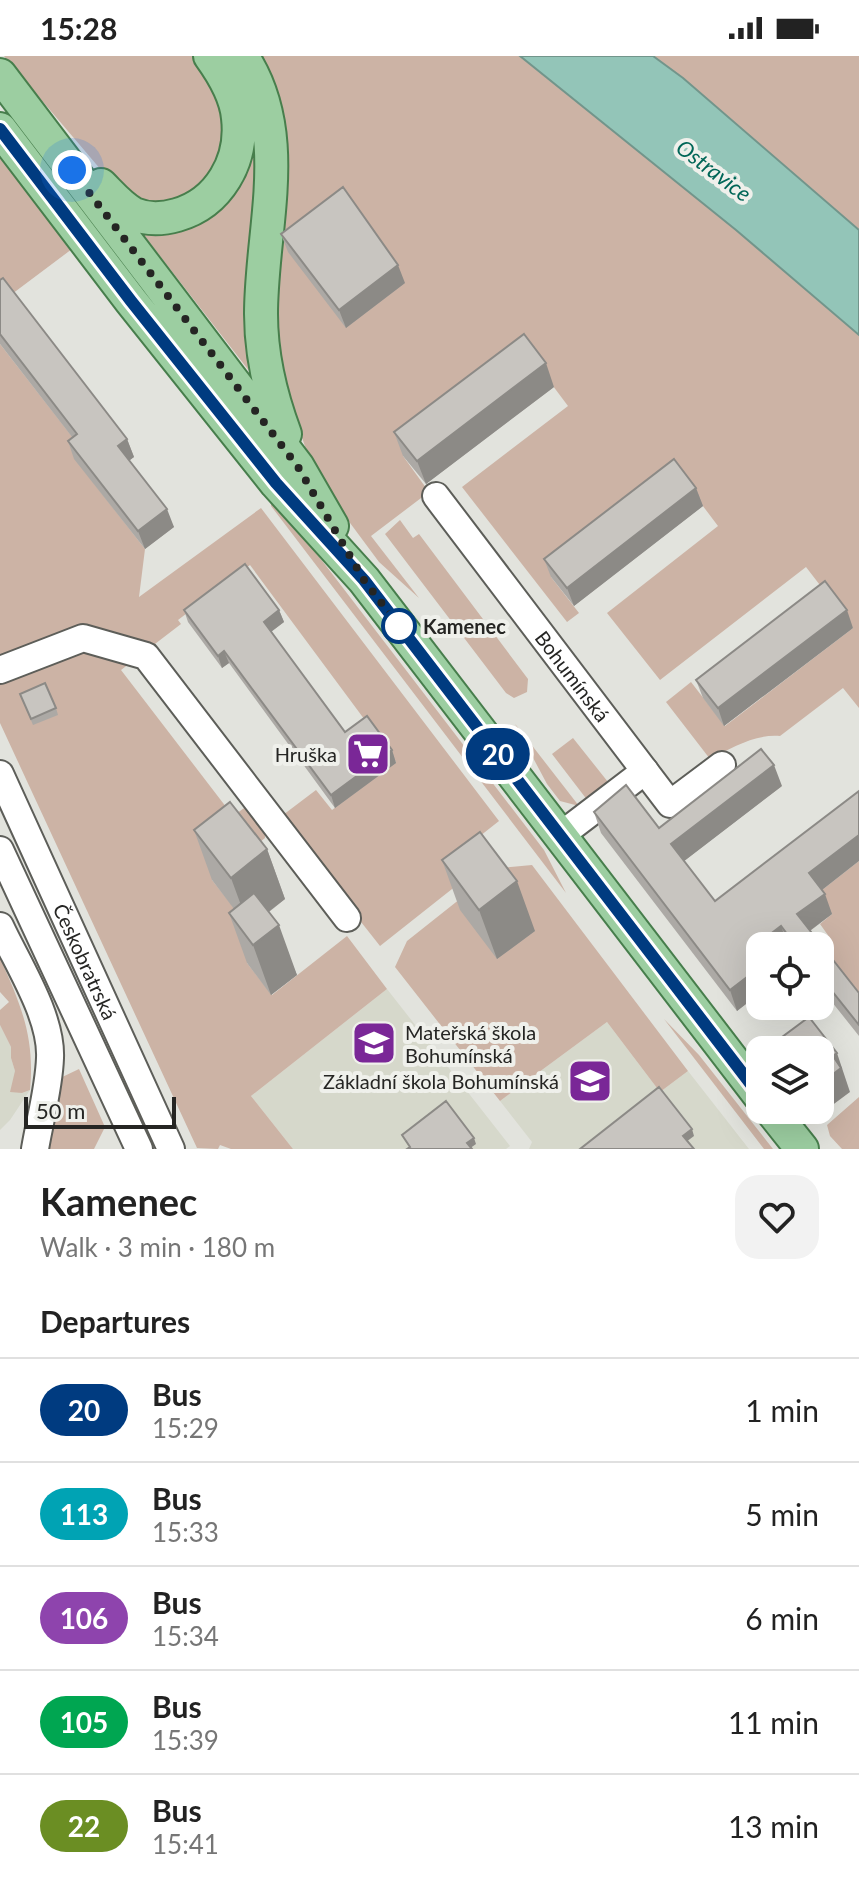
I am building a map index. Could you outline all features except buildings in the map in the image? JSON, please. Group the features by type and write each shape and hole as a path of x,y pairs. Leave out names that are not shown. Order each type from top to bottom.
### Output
{"main road":[{"path":"8,85 121,205 139,216 164,218 210,199 232,163 238,137 237,112 228,86 210,56"},
{"path":"242,56 263,95 271,132 269,215 261,313 264,359 272,400 298,467"},
{"path":"8,85 298,467 364,580"},
{"path":"0,129 131,301 276,483 364,580 746,1078"},
{"path":"782,1124 802,1149"}],"street":[{"name":"Bohumínská","path":"436,496 670,804 722,765"},
{"path":"0,670 83,638 146,656 347,918"},
{"path":"561,835 645,771"},
{"name":"Českobratrská","path":"0,774 171,1149"},
{"name":"Českobratrská","path":"0,850 139,1149"},
{"path":"0,926 45,1022 49,1040 50,1058 35,1149"}],"shaded area":[{"path":"4,56 198,56 223,110 224,146 207,189 153,208 119,191"},
{"path":"253,56 520,56 736,230 859,335 859,708 843,688 780,736 752,739 710,759 666,702 691,682 725,726 853,628 806,567 660,680 607,613 718,526 681,477 551,577 579,613 567,622 462,487 568,406 532,358 403,456 429,492 371,536 419,598 379,562 336,504 309,458 277,364"},
{"path":"653,56 859,56 859,230 683,78"},
{"path":"257,133 260,385 139,229 241,163"},
{"path":"0,154 72,249 0,303"},
{"path":"0,344 84,452 75,459 145,549 139,597 261,508 499,821 480,836 495,855 380,946 279,818 316,790 332,810 396,762 250,565 178,620 181,624 121,670 233,816 247,806 265,830 265,838 212,880 249,927 247,963 272,995 347,936 387,989 251,1096 293,1149 231,1149 220,1145 218,1149 197,1148 0,723"},
{"path":"271,502 320,558 544,850 566,893 271,506"},
{"path":"400,520 413,538 419,534 528,679 527,692 514,698 506,693 385,534"},
{"path":"515,724 579,806 560,801 547,784"},
{"path":"573,738 608,782 588,801 552,754"},
{"path":"859,861 859,1004 834,967 834,932 826,932 820,924 832,914 817,894"},
{"path":"532,865 688,1071 660,1092 607,1022 500,1101 395,967 407,941 499,868"},
{"path":"0,958 20,1006 28,1037 30,1090 22,1093 10,1092 15,1071 11,1047 0,1025 0,1010 9,1002 0,992"},
{"name":"Mateřská škola Bohumínská","path":"387,989 510,1146 506,1149 293,1149 251,1096"},
{"path":"664,1019 699,1055 746,1115 746,1124 753,1124 773,1149 764,1149"},
{"name":"Základní škola Bohumínská","path":"607,1022 660,1092 688,1071 749,1149 529,1149 532,1142 500,1101"},
{"path":"0,1025 11,1047 11,1058 22,1093 30,1090 0,1130"},
{"path":"79,1069 105,1127 94,1149 46,1149 56,1080"},
{"path":"859,1097 859,1149 842,1149 830,1136 827,1125 834,1124 834,1119"}],"water":[{"name":"Ostravice","path":"520,56 653,56 683,78 859,230 859,335 736,230"}],"bus line":[{"name":"20","path":"0,129 131,301 276,483 364,580 746,1078"}],"place":[{"name":"Kamenec","path":"399,626"},
{"name":"Hruška","path":"368,754"},
{"name":"Mateřská škola Bohumínská","path":"374,1043"},
{"name":"Základní škola Bohumínská","path":"590,1081"}],"route":[{"path":"72,170 298,467 364,580 399,626"}]}
